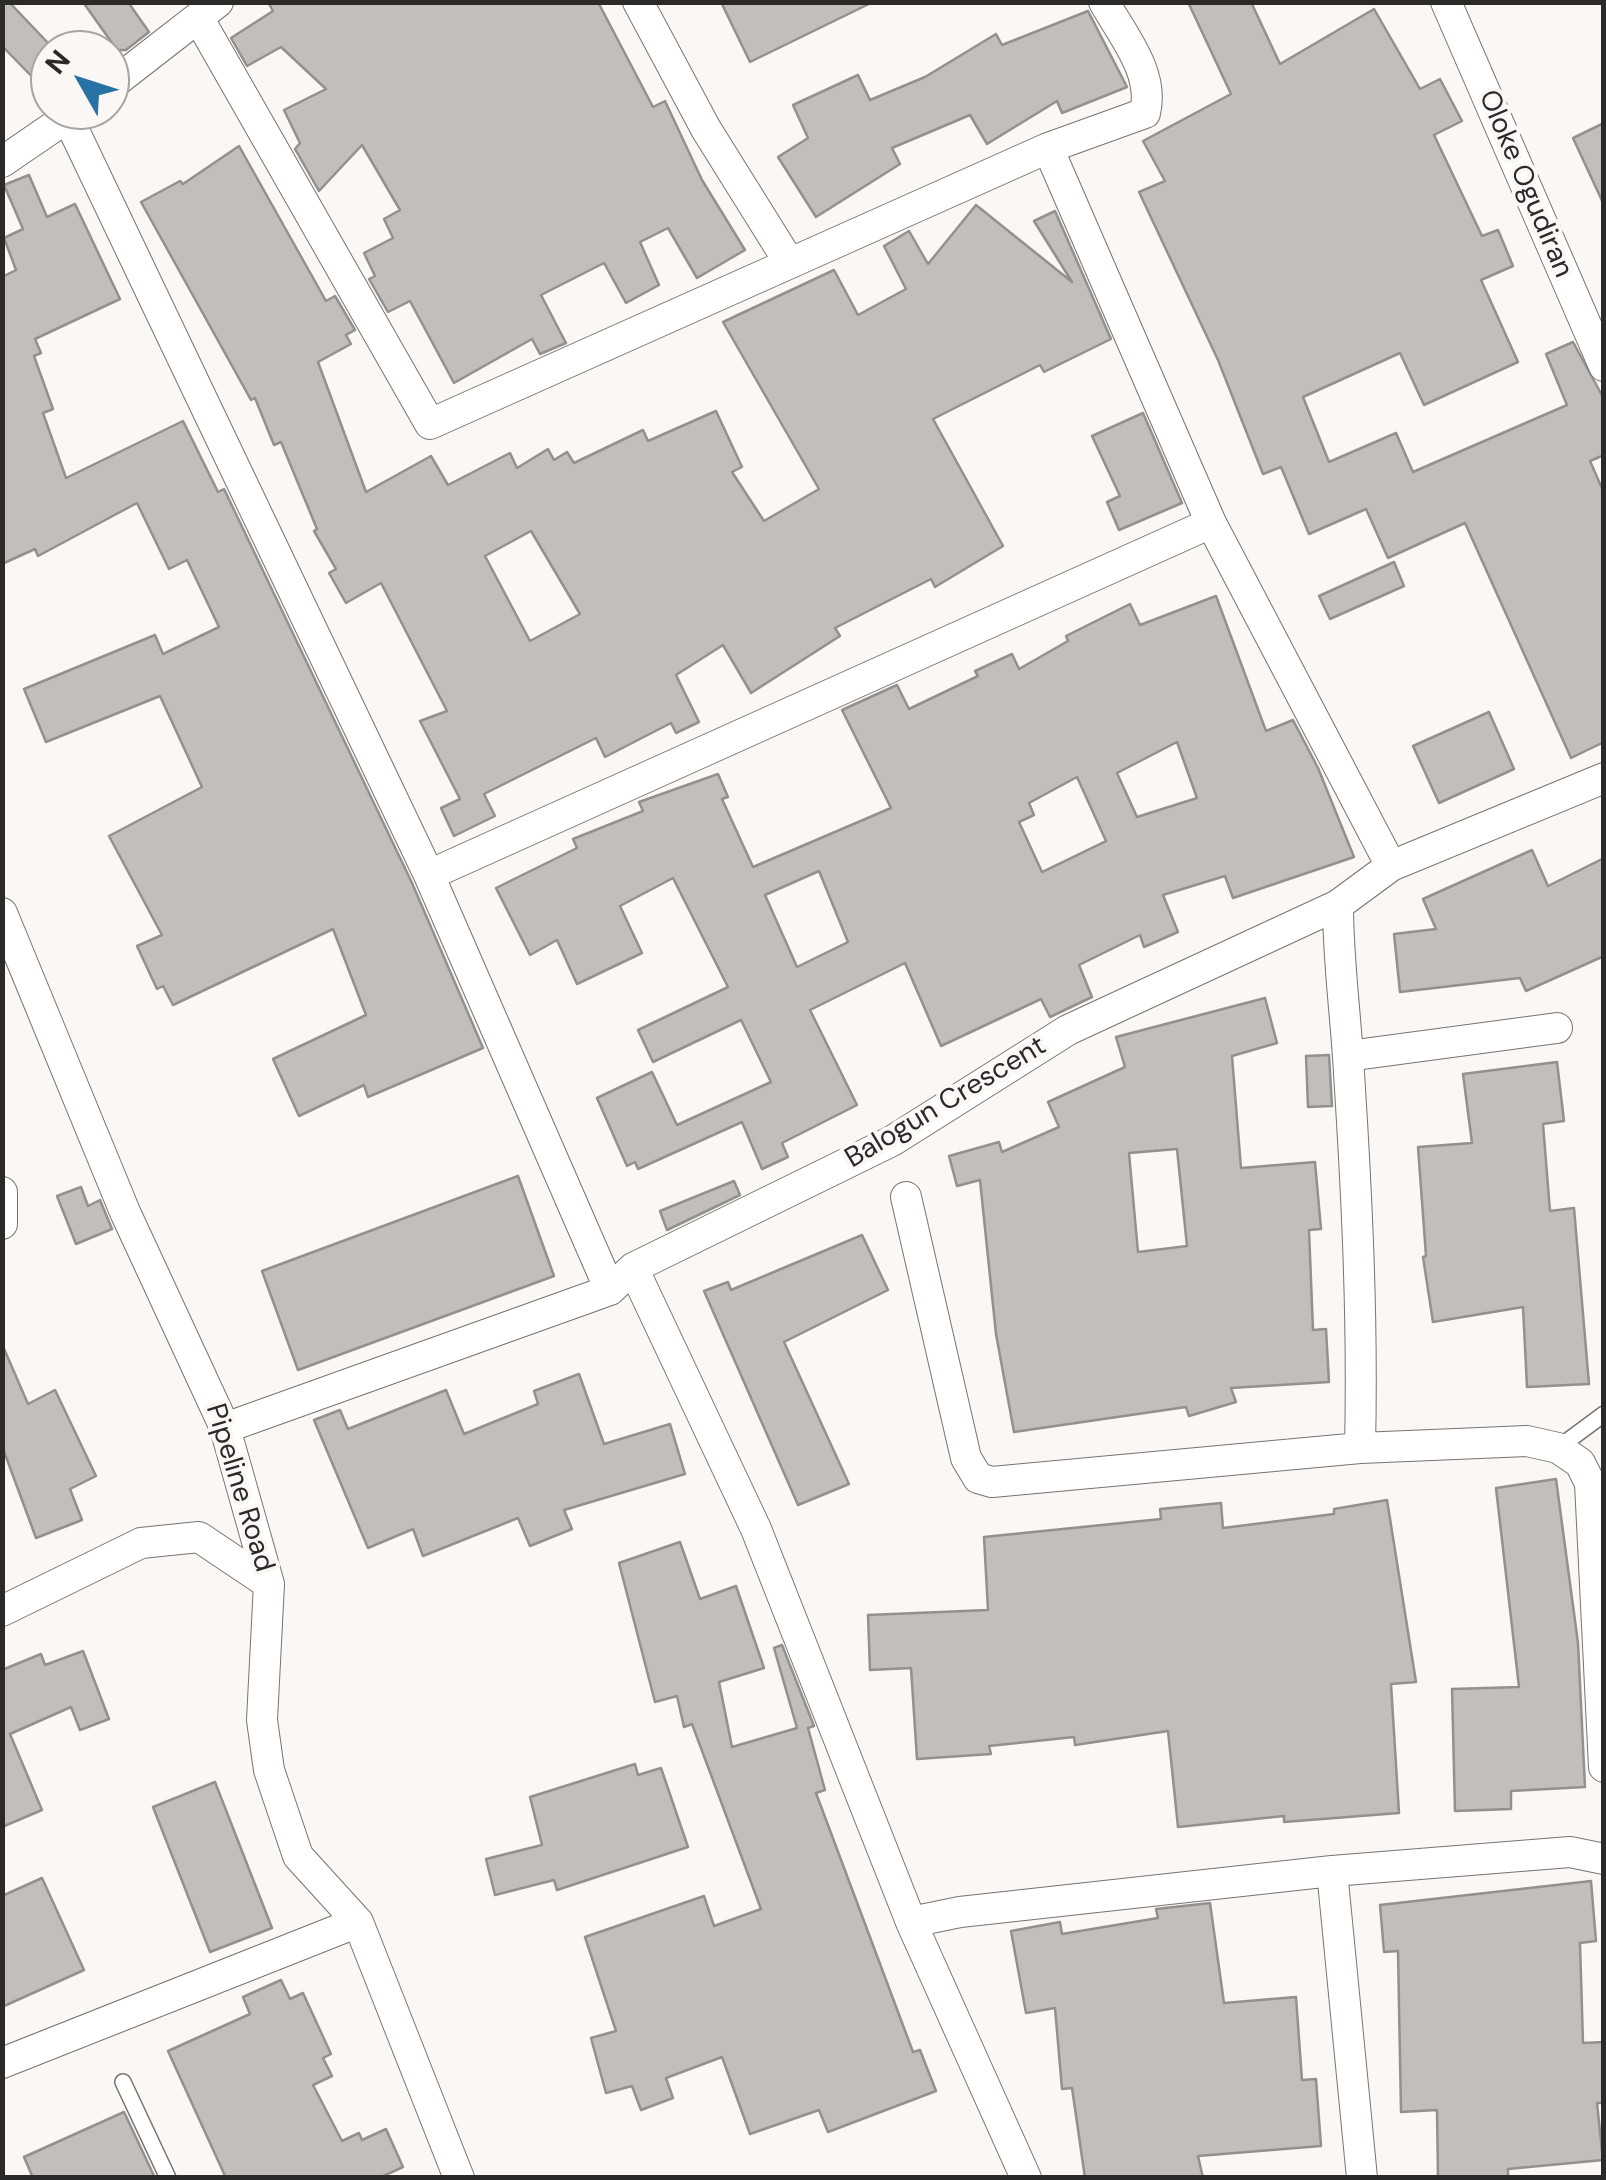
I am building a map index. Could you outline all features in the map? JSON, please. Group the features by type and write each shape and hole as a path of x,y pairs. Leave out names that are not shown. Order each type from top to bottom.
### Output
{"street":[{"path":"638,2 706,130 790,262"},
{"path":"130,71 209,11 430,424 1048,148 1145,113 1150,93 1144,72 1104,2"},
{"name":"Oloke Ogudiran","path":"1446,2 1604,366"},
{"path":"2,162 49,130"},
{"path":"80,130 429,875 610,1290"},
{"path":"1048,148 1212,523 1391,866"},
{"path":"429,875 1212,523"},
{"name":"Balogun Crescent","path":"226,1428 610,1290 633,1268 892,1142 1068,1030 1338,905 1391,866 1604,778"},
{"path":"1338,905 1338,976 1348,1056 1362,1278 1360,1448"},
{"name":"Pipeline Road","path":"2,913 125,1212 226,1428 269,1584 262,1720 269,1770 298,1856 358,1922 459,2178"},
{"path":"1348,1056 1557,1028"},
{"path":"2,1192 2,1224"},
{"path":"906,1197 966,1458 978,1478 992,1482 1360,1448 1527,1441 1558,1448 1580,1463 1590,1483 1604,1767"},
{"path":"633,1268 756,1529 911,1922 1026,2178"},
{"path":"2,1611 141,1543 198,1537 269,1584"},
{"path":"911,1922 960,1912 1332,1871 1570,1852 1604,1859"},
{"path":"1332,1871 1362,2178"},
{"path":"2,2063 358,1922"}],"lane":[{"path":"1558,1448 1604,1414"},
{"path":"123,2082 168,2178"}],"building":[{"path":"2,2 9,2 36,30 30,30 30,75 2,46"},
{"path":"83,2 128,2 149,32 130,47 130,30 103,30"},
{"path":"268,2 598,2 653,107 665,101 702,180 745,250 697,278 668,228 640,242 659,285 626,303 604,263 541,295 566,343 540,354 532,339 454,383 410,301 388,312 369,279 375,276 364,253 393,238 384,219 400,210 362,145 319,191 295,149 300,143 284,110 326,89 281,47 247,66 231,38 273,11"},
{"path":"721,2 873,2 750,62"},
{"path":"1188,2 1251,2 1280,64 1374,9 1420,89 1440,79 1462,121 1434,135 1482,236 1498,230 1513,266 1481,280 1518,362 1424,405 1400,353 1303,397 1329,462 1396,433 1413,472 1567,405 1546,354 1573,342 1604,399 1604,455 1590,461 1604,493 1604,742 1571,758 1465,523 1388,558 1366,509 1309,534 1281,467 1263,474 1218,360 1139,192 1165,181 1143,141 1231,94"},
{"path":"1088,11 1127,87 1062,113 1057,101 987,144 970,115 892,148 900,164 816,217 778,157 808,138 793,105 858,75 870,100 925,77 996,34 1002,45"},
{"path":"1604,123 1604,205 1573,138"},
{"path":"239,146 326,301 335,296 355,330 346,335 351,344 318,362 366,492 431,456 448,485 510,453 517,468 548,449 554,460 567,452 574,463 643,430 648,441 716,411 742,467 732,472 764,521 819,489 723,322 834,270 858,315 906,289 884,246 909,231 928,264 976,205 1072,282 1034,221 1055,211 1111,339 1044,372 1040,365 933,419 1003,546 935,587 931,579 835,628 840,636 751,693 723,645 676,675 699,722 676,733 671,723 605,757 596,738 484,794 495,816 454,836 441,808 460,799 420,721 447,711 381,583 346,603 329,573 336,569 314,531 317,529 281,442 274,445 255,398 251,400 141,202 180,181 183,184","holes":["531,531 580,614 530,641 485,556"]},
{"path":"29,175 47,217 75,204 120,299 35,339 41,353 34,356 53,409 43,413 66,478 183,421 218,492 224,489 412,883 483,1048 368,1097 364,1085 299,1116 273,1059 366,1015 333,929 173,1005 163,986 157,989 137,946 162,935 109,836 202,787 160,696 46,742 24,689 155,635 163,654 219,627 187,560 169,569 137,503 38,556 35,549 2,564 2,277 16,270 4,238 23,229 4,185"},
{"path":"1143,413 1182,503 1119,530 1107,502 1120,496 1092,436"},
{"path":"1394,562 1404,586 1330,619 1319,596"},
{"path":"1216,596 1266,731 1293,720 1318,768 1354,857 1233,898 1225,876 1163,895 1178,932 1144,947 1140,935 1079,965 1092,997 1050,1017 1041,999 941,1046 905,963 810,1010 857,1105 782,1143 788,1157 762,1169 742,1122 638,1169 635,1162 627,1166 597,1098 652,1072 677,1125 771,1082 741,1020 653,1062 638,1030 728,987 673,878 620,906 642,953 577,984 557,940 530,955 496,888 577,848 573,839 643,811 639,802 718,774 728,797 722,799 753,867 891,808 842,710 897,685 909,709 978,676 975,671 1012,654 1019,669 1068,641 1066,636 1130,604 1140,625","holes":["1177,742 1197,798 1137,817 1117,773","1077,777 1106,841 1042,872 1019,822 1034,815 1029,803","819,871 848,942 797,967 765,895"]},
{"path":"1489,712 1514,769 1439,803 1413,746"},
{"path":"1532,850 1548,886 1604,858 1604,956 1526,991 1520,978 1400,992 1394,934 1436,929 1423,899"},
{"path":"1265,998 1277,1043 1232,1056 1241,1168 1315,1162 1321,1229 1309,1230 1313,1330 1326,1329 1329,1382 1231,1388 1236,1402 1189,1416 1186,1407 1014,1432 996,1334 980,1180 957,1186 949,1156 999,1142 1002,1152 1059,1127 1048,1102 1125,1067 1116,1037","holes":["1177,1149 1187,1246 1138,1252 1129,1153"]},
{"path":"1329,1055 1332,1106 1308,1107 1306,1056"},
{"path":"1557,1062 1564,1121 1543,1124 1550,1211 1574,1208 1589,1384 1527,1387 1523,1307 1433,1322 1423,1257 1426,1256 1418,1147 1472,1143 1463,1074"},
{"path":"518,1176 554,1276 298,1370 262,1271"},
{"path":"734,1181 740,1195 667,1230 660,1211"},
{"path":"81,1187 88,1206 100,1200 112,1229 76,1244 57,1196"},
{"path":"862,1235 888,1290 784,1342 849,1484 798,1505 704,1291 728,1282 731,1290"},
{"path":"2,1344 28,1404 55,1390 96,1476 70,1489 82,1520 36,1538 2,1446"},
{"path":"579,1374 604,1444 670,1424 685,1474 564,1510 572,1529 530,1546 518,1518 423,1556 413,1529 368,1548 314,1420 340,1410 348,1429 446,1390 464,1434 538,1404 534,1391"},
{"path":"1556,1479 1578,1643 1585,1787 1511,1791 1511,1809 1455,1811 1452,1689 1519,1687 1496,1488"},
{"path":"1387,1500 1416,1682 1391,1684 1399,1813 1284,1822 1284,1816 1178,1827 1168,1731 1075,1745 1074,1737 989,1746 991,1754 917,1759 911,1668 870,1670 868,1615 988,1610 984,1537 1161,1519 1160,1509 1221,1503 1223,1528 1334,1514 1334,1509"},
{"path":"680,1542 700,1599 736,1586 764,1668 719,1682 732,1747 797,1728 774,1648 782,1645 814,1726 808,1728 825,1790 816,1793 913,2052 920,2050 936,2091 828,2132 819,2110 750,2134 722,2057 666,2078 673,2098 641,2110 632,2086 606,2093 591,2038 616,2031 585,1937 704,1896 714,1926 761,1909 692,1724 684,1727 677,1696 655,1702 619,1563"},
{"path":"83,1651 109,1719 80,1730 71,1707 10,1734 42,1810 2,1827 2,1670 41,1654 45,1665"},
{"path":"635,1764 638,1775 661,1768 688,1847 557,1890 554,1880 495,1895 486,1859 542,1845 530,1797"},
{"path":"215,1782 272,1928 210,1952 153,1807"},
{"path":"42,1878 84,1970 2,2007 2,1896"},
{"path":"1591,1881 1596,1941 1580,1943 1583,2043 1604,2042 1604,2103 1597,2103 1603,2160 1508,2169 1508,2178 1438,2178 1437,2110 1401,2112 1398,1951 1384,1952 1380,1905"},
{"path":"1210,1903 1224,2003 1296,1997 1302,2080 1316,2079 1321,2146 1198,2156 1203,2178 1085,2178 1072,2088 1062,2089 1055,2008 1026,2013 1011,1931 1060,1922 1062,1934 1158,1918 1156,1909"},
{"path":"281,1980 290,1999 303,1993 331,2054 323,2058 332,2076 313,2085 342,2141 359,2133 362,2140 386,2129 403,2167 379,2178 226,2178 168,2051 250,2014 243,1997"},
{"path":"124,2112 155,2178 33,2178 24,2157"}]}
